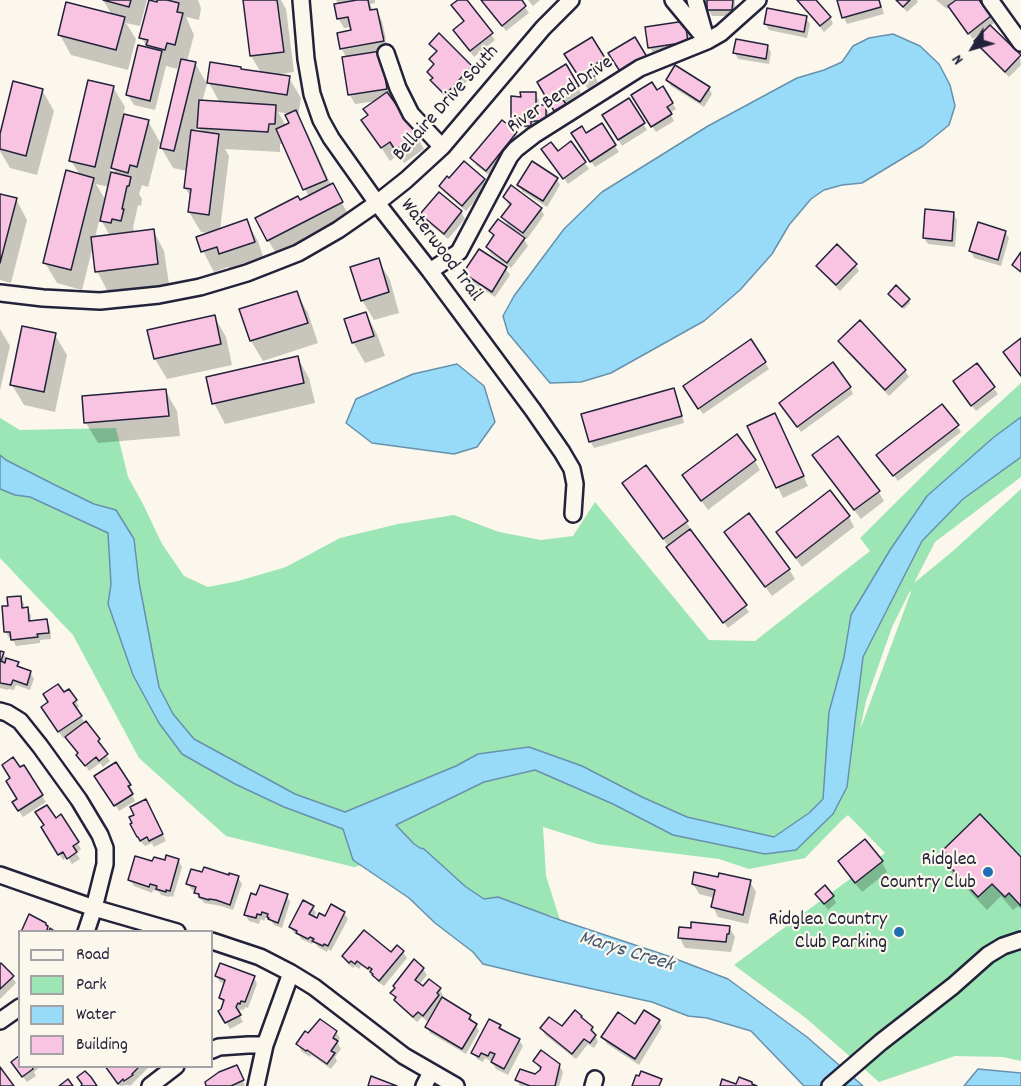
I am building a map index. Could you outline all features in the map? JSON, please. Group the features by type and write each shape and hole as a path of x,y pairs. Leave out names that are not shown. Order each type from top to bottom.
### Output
{"street":[{"name":"Waterwood Trail","path":"301,0 306,58 312,94 321,120 377,203 475,331 562,452 572,469 575,484 573,514"},
{"name":"Bellaire Drive South","path":"0,293 100,301 159,295 247,273 298,253 338,230 377,203 442,147 543,28 572,0"},
{"path":"673,0 707,41"},
{"path":"695,0 707,41"},
{"name":"River Bend Drive","path":"430,271 459,252 510,156 516,149 534,135 640,68 721,33 758,0"},
{"path":"990,0 1021,43"},
{"path":"386,53 398,88 411,114 442,147"},
{"path":"0,711 20,721 79,800 100,835 105,848 105,864 87,930"},
{"path":"0,875 94,908 170,930"},
{"path":"830,1086 988,955 1003,946 1021,940"},
{"path":"213,941 260,957 291,973 314,987 404,1056 428,1079 456,1086"},
{"path":"256,1086 265,1046 291,973"},
{"path":"0,1021 18,1008"},
{"path":"213,1050 248,1044 265,1046"},
{"path":"150,1086 173,1068"}],"green space":[{"path":"1021,383 1021,477 935,542 914,583 1021,489 1021,1061 1003,1057 955,1056 879,1082 807,1019 734,965 885,853 848,815 805,858 749,869 719,859 597,844 543,827 546,876 560,920 551,915 526,926 410,852 354,867 226,836 139,758 73,635 0,558 0,418 20,430 116,428 128,477 162,544 184,576 208,587 286,567 340,538 398,524 454,515 499,532 541,540 573,536 595,502 709,640 755,641 870,551 860,538 963,436","holes":["911,592 860,730 866,701 892,627"]}],"water":[{"path":"893,34 920,46 939,64 950,85 955,106 949,125 923,146 862,183 824,190 811,199 789,225 772,254 740,290 704,321 611,373 581,382 550,383 508,333 503,316 514,296 564,229 602,192 708,126 797,78 842,62 853,46 869,38"},
{"path":"457,364 484,386 495,422 477,447 454,454 372,443 346,423 356,399 413,374"},
{"name":"Marys Creek","path":"1021,417 1021,457 963,499 922,541 863,657 847,787 833,814 796,850 765,854 673,835 613,804 535,770 484,782 396,825 414,844 424,849 466,887 484,899 498,897 728,979 807,1037 863,1086 804,1086 751,1031 707,1018 688,1016 652,1002 483,964 473,952 435,923 409,898 353,860 343,829 284,807 235,784 182,754 159,723 133,675 108,604 111,584 108,533 30,497 15,495 0,489 0,455 94,504 116,510 134,539 139,582 159,687 173,714 194,739 295,794 345,812 456,766 478,754 529,747 582,766 687,817 774,837 809,813 823,799 829,712 844,657 851,615 890,550 927,496 994,437"},
{"path":"978,1069 1021,1073 1021,1086 964,1086"}],"building":[{"path":"103,0 131,0 129,7"},
{"path":"149,0 179,3 177,12 183,13 175,45 167,43 165,50 146,45 148,40 139,38"},
{"path":"243,0 277,0 284,52 250,56"},
{"path":"368,0 370,10 377,9 384,41 340,49 337,33 351,30 348,17 337,19 334,4"},
{"path":"458,0 467,0 493,33 470,51 453,30 464,21 451,5"},
{"path":"481,0 522,0 526,6 502,26"},
{"path":"707,0 733,0 732,10 707,10"},
{"path":"797,0 816,0 831,17 820,26"},
{"path":"837,0 879,0 881,7 842,18"},
{"path":"896,0 910,0 903,7"},
{"path":"956,0 979,0 991,16 968,34 948,6"},
{"path":"66,2 125,17 116,50 58,35"},
{"path":"767,8 807,16 804,32 764,24"},
{"path":"685,21 688,42 648,48 645,27"},
{"path":"990,25 1021,55 1005,72 974,41"},
{"path":"439,33 472,66 445,95 430,80 433,78 427,72 434,64 429,59 437,51 429,44"},
{"path":"592,37 605,58 591,67 596,75 583,83 564,54"},
{"path":"635,37 647,57 621,73 608,53"},
{"path":"736,39 768,45 766,59 733,53"},
{"path":"138,45 162,51 150,101 126,95"},
{"path":"381,51 387,89 348,95 342,57"},
{"path":"181,59 196,62 174,151 160,148"},
{"path":"210,62 290,76 287,95 207,83"},
{"path":"566,64 579,86 561,97 566,104 554,111 537,82"},
{"path":"675,65 710,87 700,102 666,80"},
{"path":"88,80 114,86 95,167 69,161"},
{"path":"13,81 43,89 26,156 0,149 0,134"},
{"path":"652,82 657,90 663,86 673,103 667,107 672,114 651,127 631,95"},
{"path":"387,92 418,134 395,150 390,142 381,148 361,120 368,115 363,109"},
{"path":"520,92 536,92 536,105 546,105 546,121 531,121 531,126 522,126 522,120 511,120 511,96 521,97"},
{"path":"629,98 645,123 618,140 602,115"},
{"path":"199,100 276,105 275,124 269,124 268,132 197,128"},
{"path":"296,110 327,180 303,190 276,129 289,123 285,115"},
{"path":"124,114 149,120 137,167 130,165 128,173 111,168"},
{"path":"502,120 517,132 486,171 470,158"},
{"path":"602,123 616,145 590,162 571,133 582,126 586,133"},
{"path":"191,130 219,134 209,215 188,212 191,189 184,188"},
{"path":"571,141 586,162 563,179 541,149 551,142 558,151"},
{"path":"464,161 485,179 462,206 439,186"},
{"path":"532,161 558,178 543,201 517,185"},
{"path":"66,170 94,178 71,270 43,263"},
{"path":"111,172 131,177 129,186 127,186 121,221 112,219 111,223 100,221"},
{"path":"333,183 343,202 267,241 255,218 298,196 300,200"},
{"path":"511,185 542,208 523,233 501,217 511,204 503,197"},
{"path":"439,192 462,211 444,234 420,214"},
{"path":"0,194 17,198 0,263"},
{"path":"925,209 954,212 952,241 923,238"},
{"path":"247,219 255,242 219,254 217,247 201,252 196,237"},
{"path":"498,219 525,238 507,263 486,247 494,235 489,231"},
{"path":"978,222 1006,231 998,260 969,251"},
{"path":"154,229 158,264 95,272 91,237"},
{"path":"837,244 857,264 836,285 816,266"},
{"path":"479,249 507,267 492,292 463,273"},
{"path":"1021,252 1021,272 1012,265"},
{"path":"379,258 389,292 361,301 350,267"},
{"path":"896,285 910,299 902,307 888,294"},
{"path":"297,291 308,323 250,341 239,309"},
{"path":"366,312 374,336 352,343 344,319"},
{"path":"215,315 221,344 154,359 147,330"},
{"path":"860,320 906,370 885,390 838,341"},
{"path":"22,326 56,333 44,392 10,385"},
{"path":"1021,338 1021,376 1003,352"},
{"path":"751,339 766,362 698,409 683,386"},
{"path":"298,356 304,383 212,404 206,377"},
{"path":"833,362 851,387 797,427 779,403"},
{"path":"977,363 995,387 971,406 953,381"},
{"path":"674,388 682,416 589,442 581,414"},
{"path":"166,389 169,416 84,423 82,396"},
{"path":"942,404 959,425 893,476 876,455"},
{"path":"775,413 804,476 776,488 747,426"},
{"path":"737,434 756,460 701,501 682,475"},
{"path":"838,436 880,491 854,510 812,455"},
{"path":"646,465 688,521 663,539 622,483"},
{"path":"830,490 850,516 796,558 776,532"},
{"path":"749,513 790,569 765,587 724,532"},
{"path":"690,529 747,605 723,623 666,547"},
{"path":"21,596 22,608 28,607 29,621 47,619 49,633 37,634 38,637 11,640 10,632 4,632 2,606 8,606 7,597"},
{"path":"0,651 4,652 1,661 5,663 6,658 19,662 17,666 31,671 27,685 13,680 11,685 0,683"},
{"path":"58,684 64,692 69,689 77,700 73,703 82,716 58,732 41,707 48,702 43,694"},
{"path":"86,721 108,754 99,761 96,757 85,766 65,737"},
{"path":"13,757 20,767 24,765 43,795 18,811 12,802 17,799 6,781 10,778 2,765"},
{"path":"116,762 131,785 128,786 133,794 114,806 94,776"},
{"path":"146,799 163,834 149,841 147,837 140,841 130,824 132,823 129,817 134,815 130,807"},
{"path":"47,805 56,818 61,814 79,842 73,846 77,852 67,859 63,852 58,855 41,827 44,825 35,812"},
{"name":"Ridglea Country Club","path":"980,814 1021,857 1021,906 1009,893 1005,897 992,884 978,897 943,859 947,855 943,850"},
{"path":"865,839 883,861 855,883 838,861"},
{"path":"166,855 179,859 170,891 166,890 166,892 156,889 157,886 150,884 149,887 128,880 135,856 152,861 154,857 165,860"},
{"path":"204,867 239,876 230,905 199,897 199,894 194,893 196,887 186,884 191,869 202,872"},
{"path":"694,872 718,877 719,873 751,880 743,915 711,907 715,890 692,884"},
{"path":"260,885 288,894 278,923 268,919 268,914 262,912 261,915 257,914 256,918 244,915 251,893 256,895"},
{"path":"825,885 834,896 824,904 815,894"},
{"path":"303,900 314,906 309,914 317,918 319,913 325,916 331,904 345,912 328,946 312,941 314,939 310,937 308,939 289,927"},
{"path":"29,914 48,926 47,930 22,930"},
{"path":"691,922 730,926 726,942 678,938 679,927 691,928"},
{"path":"364,930 391,952 397,945 404,951 379,981 370,972 372,969 369,967 368,969 357,961 355,964 351,961 349,963 342,956"},
{"path":"414,959 424,968 415,980 423,986 429,979 441,988 437,993 439,995 423,1016 418,1012 413,1017 394,1000 396,997 390,993"},
{"path":"220,963 255,976 245,1002 241,1001 236,1007 241,1015 225,1023 218,1011 224,1000 219,998 225,980 215,976"},
{"path":"0,964 14,976 0,989"},
{"path":"442,997 471,1015 469,1019 477,1024 462,1049 425,1027"},
{"path":"575,1010 593,1027 591,1030 596,1035 590,1043 584,1039 572,1054 540,1028 549,1017 562,1026"},
{"path":"644,1010 660,1020 635,1059 601,1037 618,1012 635,1024"},
{"path":"320,1019 337,1031 333,1038 338,1041 331,1051 335,1053 327,1064 296,1044 305,1031 308,1033"},
{"path":"489,1019 501,1025 499,1028 520,1039 504,1069 491,1062 495,1054 490,1052 488,1056 481,1053 479,1057 471,1053"},
{"path":"541,1050 560,1064 555,1086 530,1086 515,1080 520,1069 535,1074 540,1070 541,1067 533,1061"},
{"path":"18,1057 18,1068 33,1069 22,1077 11,1062"},
{"path":"237,1065 244,1080 231,1086 206,1086 205,1082 219,1072"},
{"path":"0,1067 14,1086 0,1086"},
{"path":"106,1068 138,1068 133,1075 118,1084"},
{"path":"85,1071 97,1086 81,1086 77,1077"},
{"path":"641,1071 662,1079 659,1086 632,1086 636,1075 639,1076"},
{"path":"371,1076 397,1086 368,1086"},
{"path":"739,1077 757,1086 720,1086 722,1079 736,1084"},
{"path":"68,1079 73,1086 59,1086"}],"place":[{"name":"Ridglea Country Club","path":"988,872"},
{"name":"Ridglea Country Club Parking","path":"899,932"}]}
